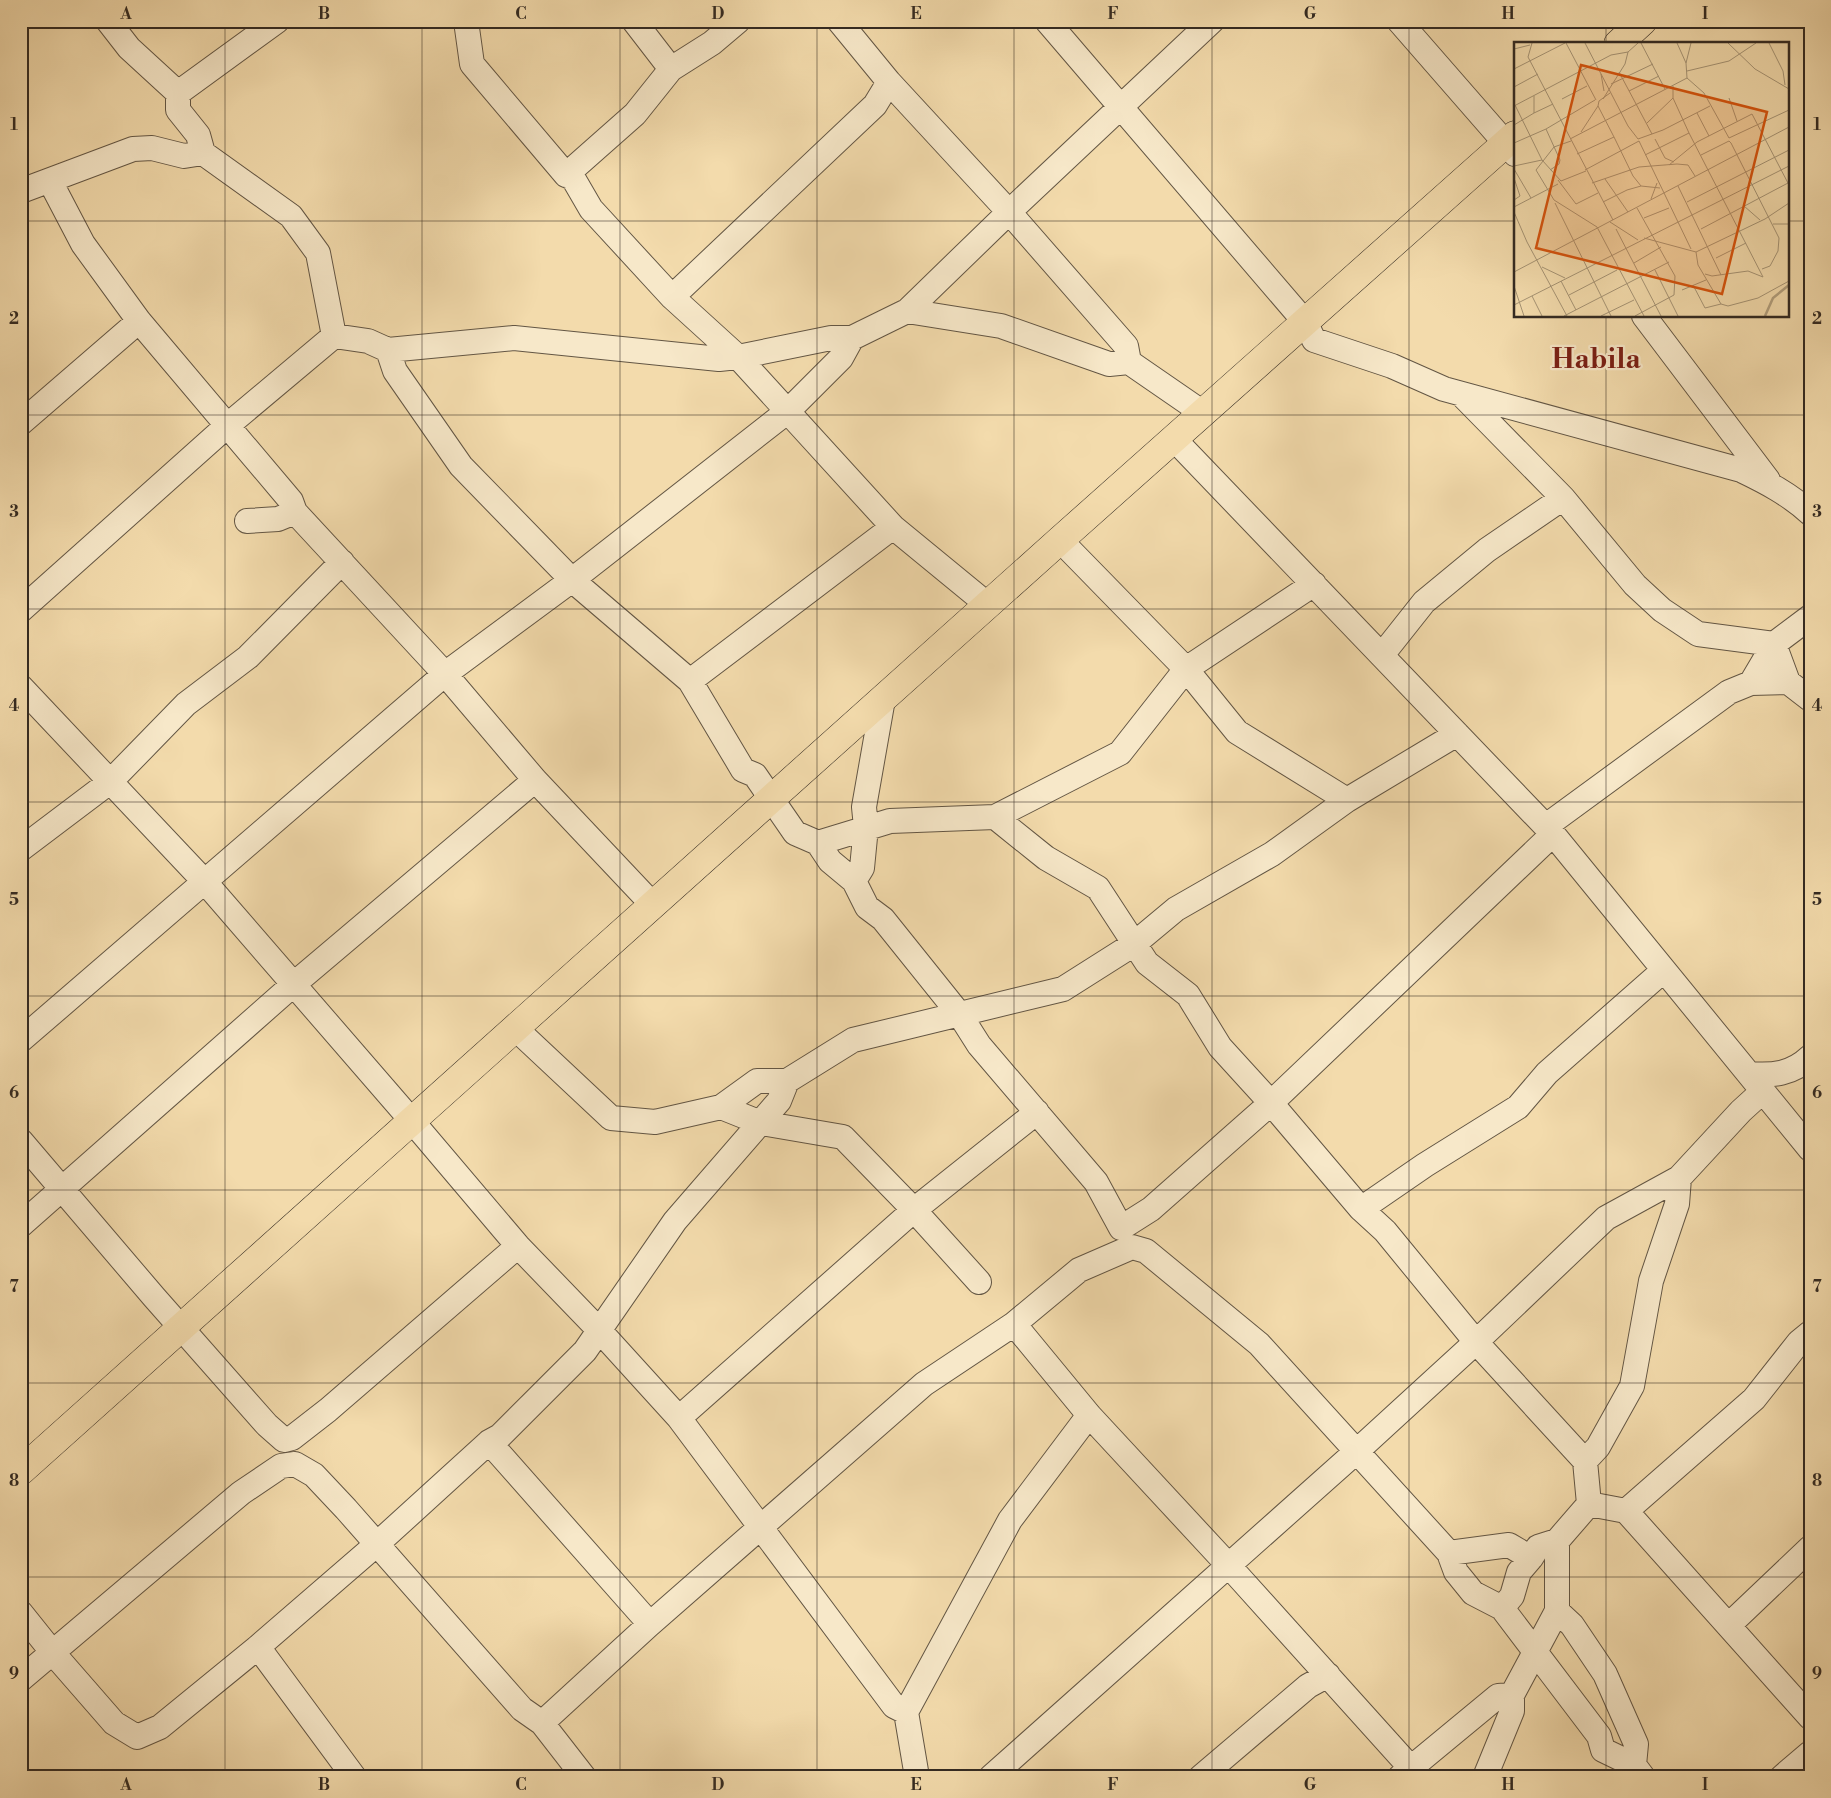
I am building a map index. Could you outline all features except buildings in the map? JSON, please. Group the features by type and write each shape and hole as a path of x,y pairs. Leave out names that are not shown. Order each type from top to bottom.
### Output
{"main road":[{"path":"1620,42 1643,21"},
{"path":"21,1471 1060,540 1305,322 1512,144"}],"street":[{"path":"108,21 129,48 178,93 178,110 198,135 202,153 291,216 318,253 334,336"},
{"path":"178,93 277,21"},
{"path":"466,21 472,64 566,175 573,178 592,208 672,297 738,358 893,527 988,605"},
{"path":"634,21 671,69"},
{"path":"566,175 635,114 671,69 712,43 738,21"},
{"path":"839,21 889,82 1009,212 1126,346 1128,362"},
{"path":"1046,21 1305,322 1314,340 1392,366 1444,389 1741,470 1771,484 1799,503 1810,514"},
{"path":"21,610 228,425 334,336 368,341 388,350 514,338 719,359 738,358 831,338 852,338 907,311 1119,107 1212,21"},
{"path":"1399,21 1512,144"},
{"path":"672,297 875,105 889,82"},
{"path":"21,191 134,150 152,148 184,156 202,153"},
{"path":"50,182 83,244 139,321 291,500 295,512 445,674 535,780 653,905"},
{"path":"907,311 1001,326 1109,364 1128,362 1203,413"},
{"path":"1646,318 1771,484"},
{"path":"21,424 139,321"},
{"path":"21,1040 445,674 572,580 788,411 841,358 852,338"},
{"path":"388,350 395,371 461,466 572,580 690,681 743,770 755,775 794,832 818,843 830,861 854,881 867,907 883,919 960,1014 979,1045 1096,1182 1121,1228 1152,1209 1271,1103 1549,830 1729,692 1751,683 1788,682"},
{"path":"1459,393 1563,498 1635,585 1662,610 1698,634 1774,644"},
{"path":"1174,439 1549,830 1810,1149"},
{"path":"1382,655 1424,602 1487,550 1563,498"},
{"path":"247,521 278,519 295,512"},
{"path":"690,681 893,527"},
{"path":"1060,540 1186,669 1237,732 1347,800"},
{"path":"21,850 111,781 186,704 248,658 342,562"},
{"path":"818,843 890,821 995,817 1120,753 1186,669 1314,584"},
{"path":"1751,683 1774,644 1810,617"},
{"path":"1774,644 1788,682 1810,699"},
{"path":"21,687 206,882 412,1120 518,1246 599,1330 679,1418 894,1706 906,1712"},
{"path":"854,881 862,868 866,827 864,807 883,699"},
{"path":"516,1028 611,1118 655,1122 721,1108 757,1081 787,1081 853,1040 1063,989 1134,944 1176,909 1272,854 1347,800 1457,734"},
{"path":"21,1225 294,984 535,780"},
{"path":"995,817 1046,858 1098,888 1147,964 1188,995 1220,1047 1271,1103 1361,1209 1385,1231 1476,1342 1585,1461 1589,1504 1557,1541 1538,1547 1519,1572 1512,1596 1502,1608"},
{"path":"1361,1209 1518,1107 1546,1073 1664,970"},
{"path":"998,1775 1476,1342 1606,1218 1679,1178 1741,1111 1756,1083 1770,1075 1800,1067 1810,1057"},
{"path":"21,1613 114,1723 137,1737 160,1727 258,1648 377,1544 489,1442 500,1436 585,1350 674,1221 779,1101 787,1081"},
{"path":"721,1108 761,1123 844,1136 980,1282"},
{"path":"679,1418 914,1210 1037,1112"},
{"path":"21,1141 266,1425 284,1440 292,1438 328,1410 518,1246"},
{"path":"1585,1461 1598,1447 1632,1386 1651,1282 1677,1204 1679,1178"},
{"path":"542,1723 650,1624 924,1384 1014,1324 1079,1270 1132,1247 1146,1252 1260,1344 1449,1554 1456,1572 1474,1593 1502,1608 1599,1736 1603,1750 1638,1771"},
{"path":"1014,1324 1089,1415 1328,1675 1410,1774 1498,1696 1512,1695"},
{"path":"1626,1511 1754,1399 1799,1342 1810,1333"},
{"path":"917,1777 906,1712 1010,1520 1089,1415"},
{"path":"489,1442 650,1624"},
{"path":"21,1679 241,1493 281,1466 295,1464 314,1475 522,1709 542,1723 584,1777"},
{"path":"1589,1504 1626,1511 1810,1717"},
{"path":"1485,1777 1512,1711 1512,1695 1557,1611 1557,1541"},
{"path":"1449,1554 1509,1545 1531,1558"},
{"path":"1728,1625 1810,1548"},
{"path":"1557,1611 1572,1625 1604,1674 1636,1744 1638,1771"},
{"path":"258,1648 354,1777"},
{"path":"1201,1777 1308,1686 1328,1675"},
{"path":"1782,1777 1810,1753"}],"district":[{"name":"Habila","path":"1596,358"}]}
